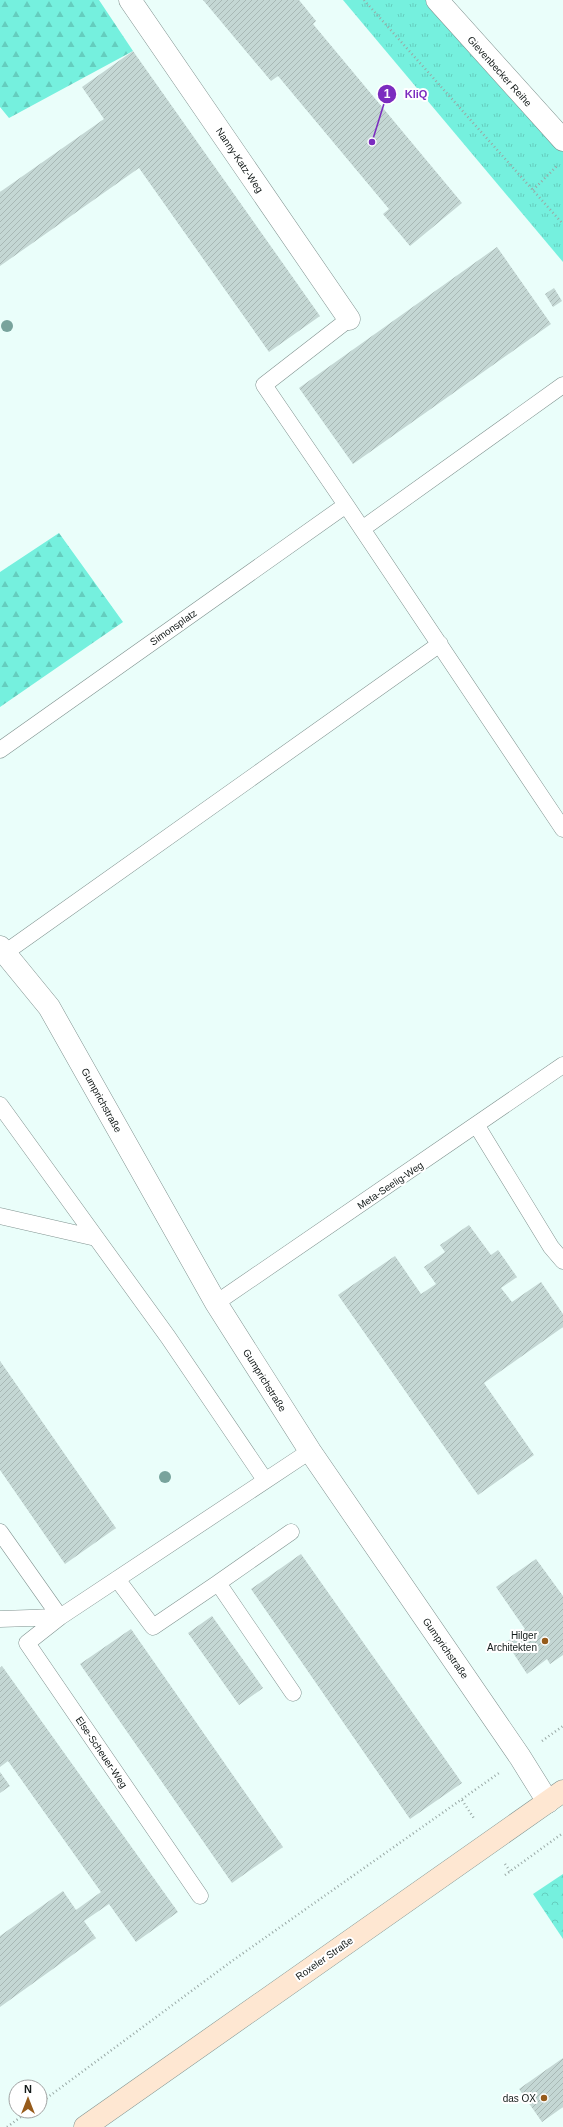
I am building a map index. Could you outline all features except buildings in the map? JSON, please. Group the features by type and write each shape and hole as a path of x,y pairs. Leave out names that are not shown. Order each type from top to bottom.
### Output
{"main road":[{"name":"Roxeler Straße","path":"85,2127 555,1796"}],"street":[{"name":"Nanny-Katz-Weg","path":"130,0 349,319"},
{"name":"Gievenbecker Reihe","path":"437,0 563,140"},
{"name":"Gumprichstraße","path":"3,950 49,1007 216,1303 310,1451 520,1756 555,1796"}],"lane":[{"path":"349,319 264,385 440,644 563,829"},
{"path":"362,530 563,385"},
{"name":"Simonsplatz","path":"0,750 346,505"},
{"path":"3,950 440,644"},
{"name":"Meta-Seelig-Weg","path":"216,1303 477,1126 563,1065"},
{"path":"0,1105 168,1337 265,1480"},
{"path":"477,1126 551,1247 563,1261"},
{"path":"0,1216 96,1238"},
{"name":"Else-Scheuer-Weg","path":"200,1896 27,1643 60,1617 310,1451"},
{"path":"0,1532 60,1617"},
{"path":"117,1579 152,1627 290,1532"},
{"path":"218,1583 293,1693"},
{"path":"0,1619 60,1617"}],"path":[{"path":"364,0 563,224"},
{"path":"533,190 563,161"},
{"path":"48,2097 232,1961 462,1800 520,1756 563,1726"},
{"path":"505,1876 563,1834"},
{"path":"7,2127 18,2119"}],"green space":[{"path":"0,0 99,0 133,51 9,118 0,107"},
{"path":"343,0 439,0 563,141 563,262"},
{"path":"59,533 123,622 0,707 0,572"},
{"path":"563,1874 563,1939 533,1894"}],"place":[{"name":"KliQ","path":"372,142"},
{"name":"Hilger Architekten","path":"545,1641"},
{"name":"das OX","path":"544,2098"}]}
